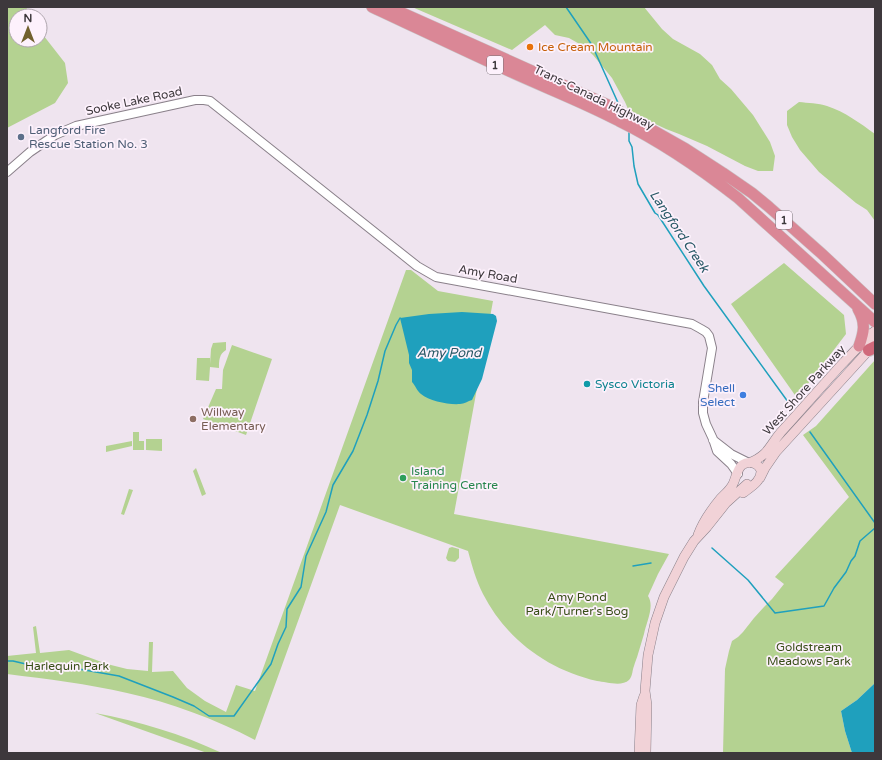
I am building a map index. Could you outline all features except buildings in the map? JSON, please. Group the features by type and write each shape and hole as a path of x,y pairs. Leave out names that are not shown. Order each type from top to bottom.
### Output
{"highway":[{"name":"Trans-Canada Highway","path":"372,7 510,72 620,121 685,159 738,198 875,322"},
{"name":"Trans-Canada Highway","path":"389,7 608,105 700,157 752,193 769,207 875,304"},
{"path":"482,48 488,56 587,102 620,121"},
{"path":"792,246 809,255 875,311"},
{"path":"861,291 875,296"},
{"path":"857,307 862,316 864,326 863,332 869,346"}],"main road":[{"name":"West Shore Parkway","path":"760,478 776,452 869,346 875,331"},
{"name":"West Shore Parkway","path":"746,461 758,459 762,456 798,413 869,346"},
{"path":"639,753 641,705 645,691 648,655 655,623 664,597 673,577 698,536 720,511 750,484 757,482 761,473 760,467 746,461 738,470 738,474 731,487 702,524 698,536"},
{"path":"738,474 740,479 750,484"},
{"path":"645,691 647,705 646,753"}],"street":[{"name":"Sooke Lake Road","path":"7,172 30,152 55,134 76,126 194,100 210,101"},
{"name":"Amy Road","path":"210,101 417,266 436,277 692,324 701,329 709,336 712,348 703,402 703,413 717,451 731,464 738,474"},
{"name":"Amy Road","path":"713,440 731,454 746,461"}],"green space":[{"path":"7,7 26,7 8,8 8,48 48,48 48,41 65,63 68,83 55,103 7,128"},
{"path":"412,7 644,7 662,29 673,39 700,54 712,65 720,79 731,89 753,115 770,142 775,156 773,171 758,171 745,166 707,146 649,121 628,109 612,78 593,55 583,46 569,38 555,35 545,25 512,50"},
{"path":"799,102 820,104 834,108 875,134 875,221 867,210 856,203 819,172 800,150 787,125 787,111"},
{"path":"784,263 844,315 846,334 797,398 731,304"},
{"name":"Amy Pond Park/Turner's Bog","path":"406,270 411,270 438,291 493,301 454,514 669,554 648,596 651,605 649,615 638,656 629,680 614,684 597,681 579,676 545,661 516,638 492,610 478,583 468,551 340,505 255,740 193,712 144,697 82,684 7,674 7,656 36,653 33,627 36,626 40,653 69,650 107,664 127,669 148,671 149,642 153,642 152,672 173,671 187,688 205,701 226,712 236,685 255,691"},
{"path":"226,342 226,350 219,360 219,368 210,367 209,381 196,380 197,358 210,358 210,364 213,343"},
{"path":"232,345 272,359 246,435 203,419 216,389 222,389 223,370"},
{"name":"Goldstream Meadows Park","path":"875,360 875,683 857,700 841,711 852,753 723,753 725,669 732,641 743,632 784,584 775,577 849,497 803,435 816,426"},
{"path":"133,432 139,432 139,441 144,441 144,450 133,450"},
{"path":"146,439 162,439 162,451 146,450"},
{"path":"132,441 132,446 106,452 106,446"},
{"path":"196,468 206,494 202,496 193,471"},
{"path":"129,489 133,490 124,515 121,514"},
{"path":"452,547 459,549 459,558 455,562 448,561 446,558 449,548"},
{"path":"95,713 160,729 222,753 207,753"}],"water":[{"name":"Amy Pond","path":"462,312 493,314 496,316 497,321 482,379 472,400 463,404 434,401 421,394 412,382 412,370 409,363 409,355 400,318"},
{"path":"875,683 875,753 852,753 841,711 857,700"}],"waterway":[{"name":"Langford Creek","path":"566,7 592,45 619,105"},
{"name":"Langford Creek","path":"629,131 629,141 632,147 638,184 655,213 658,215 704,286 791,406"},
{"path":"7,661 43,668 73,668 119,676 194,706 209,716 234,716 271,664 286,627 287,609 301,587 306,556 326,512 333,485 353,451 378,381 385,351 400,318"},
{"name":"Langford Creek","path":"810,432 875,523"},
{"path":"712,548 748,580 775,613 824,606 855,556 860,541 875,528"},
{"path":"633,566 651,563"}],"place":[{"name":"Ice Cream Mountain","path":"530,47"},
{"name":"Langford Fire Rescue Station No. 3","path":"21,137"},
{"name":"Sysco Victoria","path":"587,384"},
{"name":"Shell Select","path":"743,395"},
{"name":"Willway Elementary","path":"193,419"},
{"name":"Island Training Centre","path":"403,478"}],"park label":[{"name":"Harlequin Park","path":"67,666"}]}
